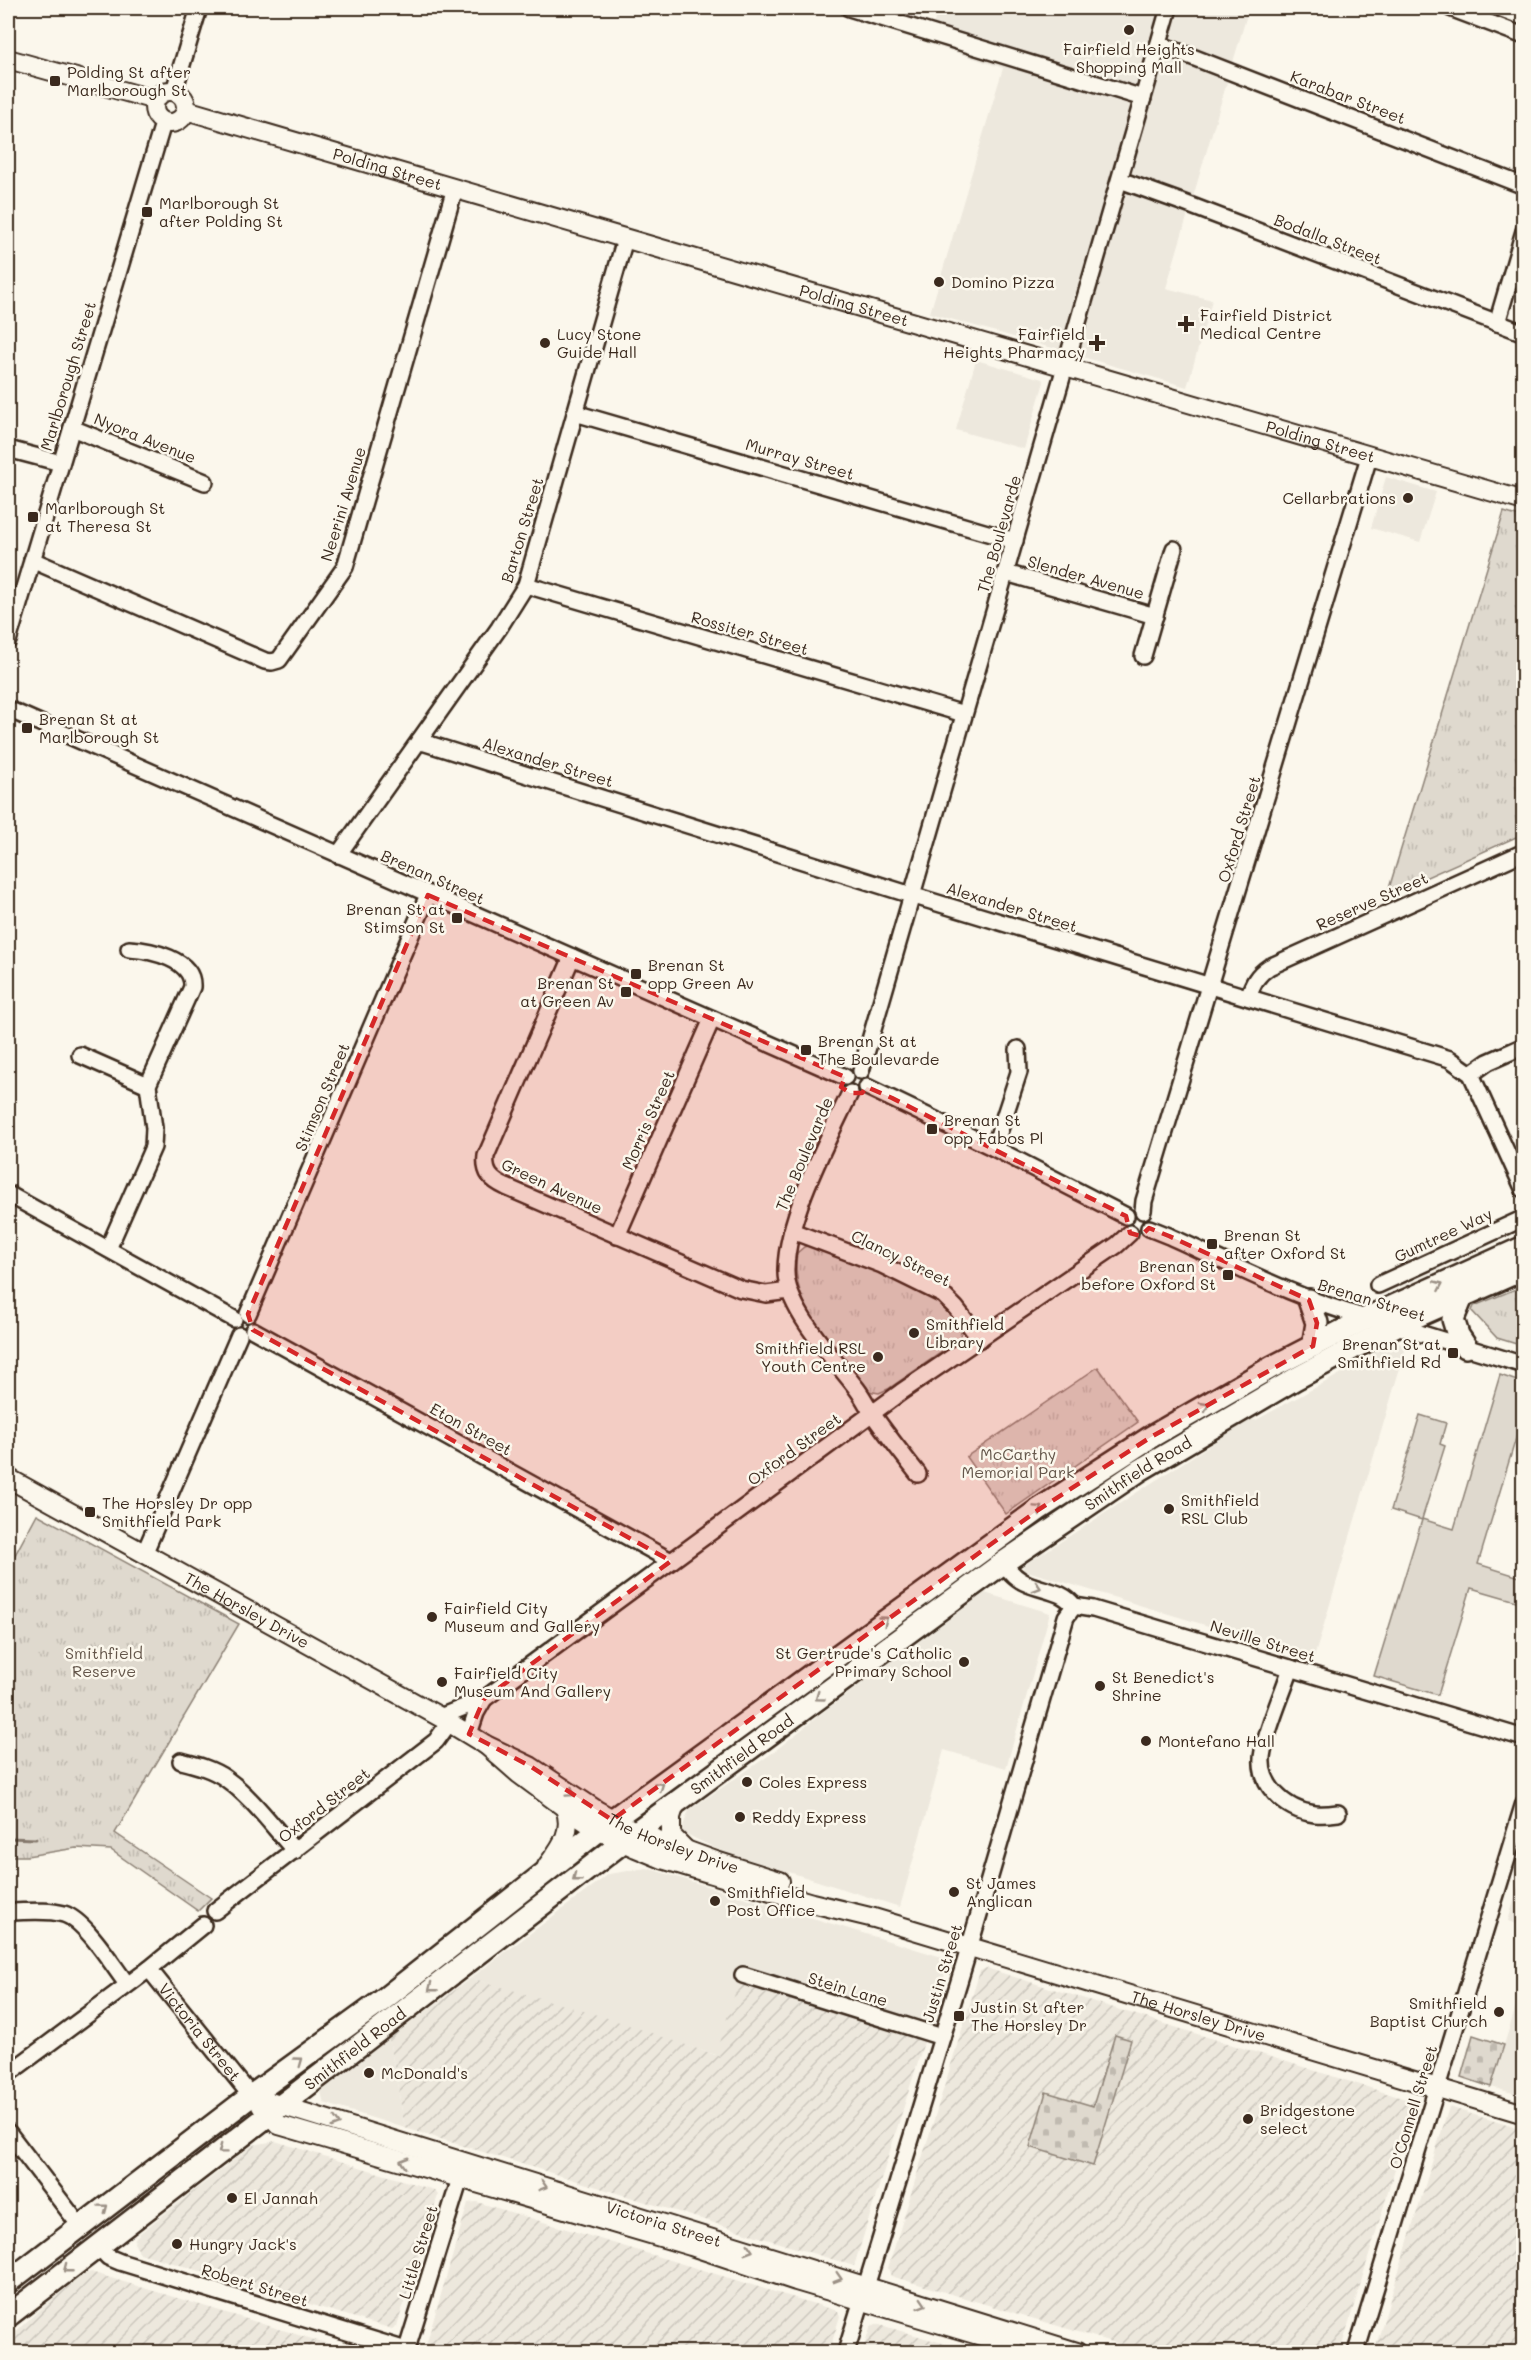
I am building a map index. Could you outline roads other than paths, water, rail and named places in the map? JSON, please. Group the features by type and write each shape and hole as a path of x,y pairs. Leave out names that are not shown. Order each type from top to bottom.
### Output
{"highway":[{"name":"Smithfield Road","path":"8,2282 251,2096 379,2004 605,1825 1038,1510 1151,1437 1272,1367 1367,1318 1524,1247"},
{"name":"Smithfield Road","path":"8,2316 629,1837 1003,1563 1140,1470 1294,1379 1395,1326 1524,1269"},
{"path":"1463,1295 1453,1319 1458,1335 1466,1347"},
{"path":"1309,1300 1317,1323 1313,1346"},
{"path":"1270,1404 1336,1368 1367,1341"}],"main road":[{"path":"8,59 155,100"},
{"path":"174,91 184,98 186,110 178,121 165,122 155,114 155,100 163,92 174,91"},
{"name":"Polding Street","path":"186,110 1524,501"},
{"name":"The Horsley Drive","path":"8,1478 445,1720 486,1745 530,1766 605,1825"},
{"name":"The Horsley Drive","path":"486,1745 519,1774 565,1808 605,1825 684,1866 812,1903 874,1918 1524,2114"},
{"path":"676,1802 671,1817 671,1835 687,1851"},
{"path":"536,1880 565,1840 568,1822 565,1808"},
{"name":"The Horsley Drive","path":"629,1837 687,1851 807,1889 874,1918"},
{"name":"Victoria Street","path":"251,2096 274,2110 691,2246 1077,2352"},
{"name":"Victoria Street","path":"864,2293 1036,2352"}],"street":[{"path":"174,91 199,8"},
{"path":"849,8 1143,98"},
{"name":"The Boulevarde","path":"861,1071 1169,8"},
{"path":"1450,8 1524,36"},
{"name":"Karabar Street","path":"1159,44 1524,186"},
{"name":"Marlborough Street","path":"8,641 12,609 32,560 165,122"},
{"name":"Bodalla Street","path":"1120,180 1524,333"},
{"name":"Neerini Avenue","path":"32,560 265,661 272,663 279,660 345,567 455,189"},
{"path":"1497,323 1524,231"},
{"name":"Barton Street","path":"338,855 499,628 526,585 625,239"},
{"name":"Murray Street","path":"575,412 1016,541"},
{"name":"Nyora Avenue","path":"72,428 205,482"},
{"path":"8,449 61,463"},
{"name":"Oxford Street","path":"1143,1211 1144,1201 1369,457"},
{"name":"Slender Avenue","path":"1143,656 1174,549"},
{"name":"Slender Avenue","path":"1006,573 1155,616"},
{"name":"Rossiter Street","path":"526,585 964,714"},
{"name":"Brenan Street","path":"8,709 845,1077"},
{"name":"Alexander Street","path":"419,741 912,895 1450,1059 1471,1074"},
{"name":"Reserve Street","path":"1248,997 1253,983 1269,966 1524,852"},
{"name":"Stimson Street","path":"241,1316 428,895"},
{"path":"108,1249 153,1147 154,1128 148,1085 190,992 192,981 189,971 184,967 148,951 129,949"},
{"name":"Green Avenue","path":"572,957 486,1156 484,1166 488,1175 494,1182 741,1289 766,1294 789,1291"},
{"name":"Morris Street","path":"617,1236 712,1019"},
{"path":"1524,1046 1488,1062 1471,1074 1524,1190"},
{"path":"994,1148 1019,1072 1018,1049"},
{"path":"80,1055 148,1085"},
{"path":"854,1070 861,1071 867,1076 867,1087 862,1093 850,1093 843,1084 845,1077 854,1070"},
{"path":"867,1087 994,1148 1126,1216"},
{"name":"The Boulevarde","path":"850,1093 798,1209 786,1269 789,1291 805,1321 918,1474"},
{"path":"8,1194 108,1249 241,1316 235,1329 246,1332 144,1554"},
{"path":"1136,1210 1143,1211 1148,1217 1149,1228 1138,1236 1130,1233 1125,1227 1126,1216 1136,1210"},
{"name":"Gumtree Way","path":"1378,1285 1524,1218"},
{"name":"Brenan Street","path":"1149,1228 1309,1300 1342,1312 1524,1365"},
{"name":"Clancy Street","path":"792,1231 882,1265 944,1295 980,1339"},
{"name":"Oxford Street","path":"215,1911 436,1741 445,1720 484,1699 872,1414 1117,1245 1130,1233"},
{"name":"Eton Street","path":"246,1332 671,1561"},
{"name":"Neville Street","path":"1003,1563 1012,1575 1026,1584 1061,1594 1074,1606 1093,1609 1524,1738"},
{"name":"Justin Street","path":"846,2352 1066,1617 1074,1606"},
{"path":"1291,1668 1263,1752 1262,1767 1268,1784 1280,1800 1298,1809 1316,1814 1338,1813"},
{"name":"Oxford Street","path":"469,1734 476,1713 484,1699"},
{"path":"181,1761 203,1766 225,1778 244,1794 295,1851"},
{"name":"O'Connell Street","path":"1356,2352 1524,1803"},
{"path":"8,1912 48,1911 70,1916 83,1928 127,1984"},
{"path":"8,2074 149,1969 203,1925"},
{"name":"Victoria Street","path":"149,1969 251,2096"},
{"name":"Stein Lane","path":"743,1975 942,2037"},
{"path":"8,2132 80,2226"},
{"name":"Little Street","path":"406,2351 463,2171"},
{"name":"Robert Street","path":"97,2246 108,2257 120,2262 406,2351"}],"waterway":[{"path":"8,1838 36,1839"}],"place":[{"name":"Fairfield Heights Shopping Mall","path":"1129,30"},
{"name":"Polding St after Marlborough St","path":"55,81"},
{"name":"Marlborough St after Polding St","path":"147,212"},
{"name":"Domino Pizza","path":"939,282"},
{"name":"Fairfield District Medical Centre","path":"1186,324"},
{"name":"Lucy Stone Guide Hall","path":"545,343"},
{"name":"Fairfield Heights Pharmacy","path":"1097,343"},
{"name":"Cellarbrations","path":"1408,498"},
{"name":"Marlborough St at Theresa St","path":"33,517"},
{"name":"Brenan St at Marlborough St","path":"27,728"},
{"name":"Brenan St at Stimson St","path":"457,918"},
{"name":"Brenan St opp Green Av","path":"636,974"},
{"name":"Brenan St at Green Av","path":"626,992"},
{"name":"Brenan St at The Boulevarde","path":"806,1050"},
{"name":"Brenan St opp Fabos Pl","path":"932,1129"},
{"name":"Brenan St after Oxford St","path":"1212,1244"},
{"name":"Brenan St before Oxford St","path":"1228,1275"},
{"name":"Smithfield Library","path":"914,1333"},
{"name":"Brenan St at Smithfield Rd","path":"1453,1353"},
{"name":"Smithfield RSL Youth Centre","path":"878,1357"},
{"name":"Smithfield RSL Club","path":"1169,1509"},
{"name":"The Horsley Dr opp Smithfield Park","path":"90,1512"},
{"name":"Fairfield City Museum and Gallery","path":"432,1617"},
{"name":"St Gertrude's Catholic Primary School","path":"964,1662"},
{"name":"Fairfield City Museum And Gallery","path":"442,1682"},
{"name":"St Benedict's Shrine","path":"1100,1686"},
{"name":"Montefano Hall","path":"1146,1741"},
{"name":"Coles Express","path":"747,1782"},
{"name":"Reddy Express","path":"740,1817"},
{"name":"St James Anglican","path":"954,1892"},
{"name":"Smithfield Post Office","path":"715,1901"},
{"name":"Smithfield Baptist Church","path":"1499,2012"},
{"name":"Justin St after The Horsley Dr","path":"959,2016"},
{"name":"McDonald's","path":"369,2073"},
{"name":"Bridgestone select","path":"1248,2119"},
{"name":"El Jannah","path":"232,2198"},
{"name":"Hungry Jack's","path":"177,2244"}],"park label":[{"name":"McCarthy Memorial Park","path":"1018,1463"},
{"name":"Smithfield Reserve","path":"104,1662"}]}
